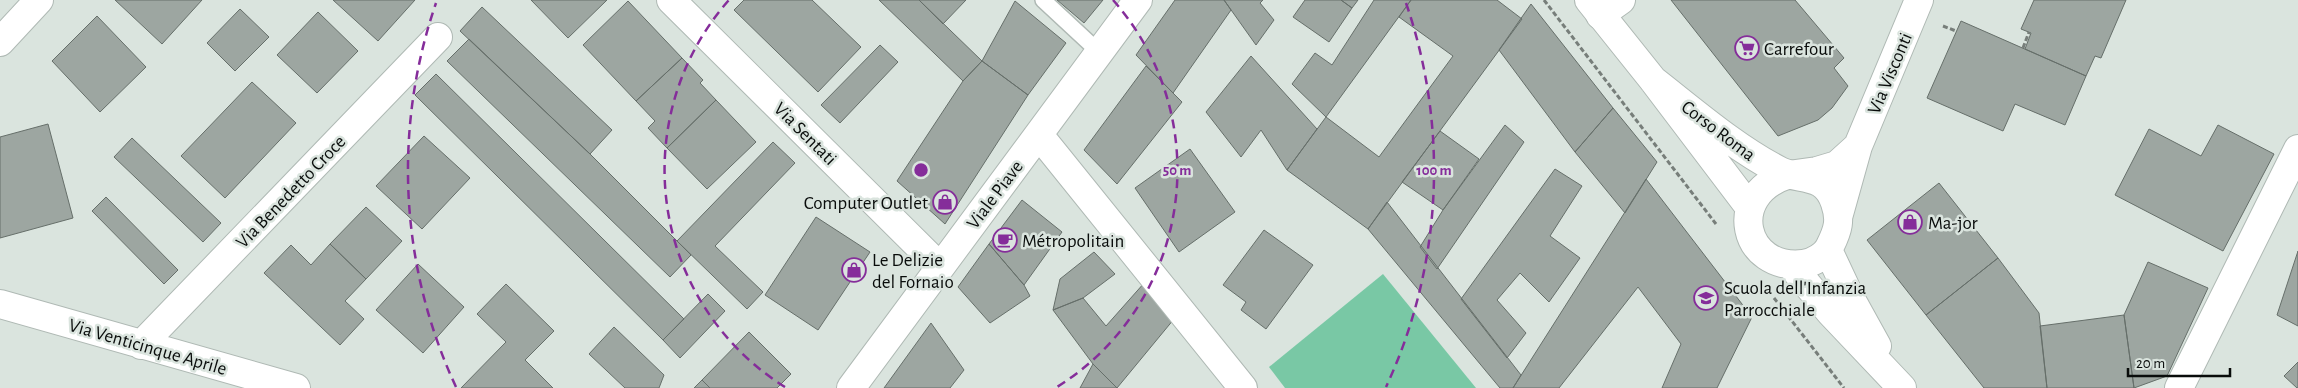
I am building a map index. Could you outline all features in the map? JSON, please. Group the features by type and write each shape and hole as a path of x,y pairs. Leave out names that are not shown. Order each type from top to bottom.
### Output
{"street":[{"path":"0,42 39,0"},
{"name":"Via Sentati","path":"671,0 940,267"},
{"name":"Viale Piave","path":"851,388 1138,0"},
{"name":"Via Visconti","path":"1839,214 1858,146 1919,0"},
{"name":"Corso Roma","path":"1603,5 1653,80 1750,208 1756,194 1772,180 1788,175 1808,176 1822,184 1834,198 1839,214"},
{"name":"Via Benedetto Croce","path":"142,345 438,37"},
{"name":"Corso Roma","path":"1653,80 1735,143 1762,162 1788,175"},
{"path":"1039,135 1243,388"},
{"name":"Via Visconti","path":"1788,175 1817,171 1837,165 1858,146"},
{"path":"2179,388 2290,186 2298,149"},
{"path":"1750,208 1749,217 1753,240 1763,253 1776,262 1791,265 1807,264 1816,260 1828,250 1839,229 1839,214"},
{"path":"1828,250 1850,299 1899,384"},
{"path":"1791,265 1830,312 1899,384"},
{"name":"Via Venticinque Aprile","path":"0,304 296,388"}],"lane":[{"path":"1043,0 1099,52"}],"path":[{"path":"1544,0 1720,229"},
{"path":"2023,48 2029,32"},
{"path":"1773,296 1844,388"}],"green space":[{"path":"1383,274 1476,388 1285,388 1269,367"}],"building":[{"path":"115,0 202,0 162,44"},
{"path":"333,0 415,0 378,41"},
{"path":"531,0 607,0 568,38"},
{"path":"744,0 812,0 861,47 818,92 734,10"},
{"path":"879,0 919,0 982,61 963,81"},
{"path":"919,0 966,0 943,24"},
{"path":"1057,0 1103,0 1084,23"},
{"path":"1175,0 1224,0 1231,10 1173,93 1136,55"},
{"path":"1224,0 1263,0 1260,3 1274,20 1256,45"},
{"path":"1305,0 1341,0 1352,8 1329,42 1293,17"},
{"path":"1341,0 1358,0 1352,8"},
{"path":"1374,0 1411,0 1326,117 1292,84 1315,53 1332,65"},
{"path":"1411,0 1497,0 1522,19 1368,229 1287,170 1326,117 1379,157 1453,56 1399,17"},
{"path":"1671,0 1795,0 1844,58 1834,68 1848,86 1832,108 1818,120 1778,136"},
{"path":"2034,0 2126,0 2101,58 2095,56 2086,76 2025,49 2031,33 2021,29"},
{"path":"628,1 682,58 636,101 583,45"},
{"path":"1015,1 1066,43 1028,95 982,61"},
{"path":"1531,4 1613,108 1575,152 1499,50"},
{"path":"482,7 612,130 590,154 460,31"},
{"path":"240,9 269,37 235,71 207,43"},
{"path":"318,12 358,51 317,93 277,55"},
{"path":"97,16 146,67 100,112 52,61"},
{"path":"1961,21 2086,76 2065,125 2015,104 2003,131 1927,98"},
{"path":"469,39 590,154 691,255 670,277 447,61"},
{"path":"880,45 898,62 840,123 821,105"},
{"path":"1251,56 1317,129 1287,170 1261,130 1241,157 1206,112"},
{"path":"682,58 703,80 700,83 716,100 667,148 648,128 655,121 636,101"},
{"path":"982,61 1028,95 945,224 897,181 963,81"},
{"path":"1146,66 1182,102 1117,184 1084,150"},
{"path":"436,74 684,319 663,340 415,95"},
{"path":"252,82 296,123 225,198 181,156"},
{"path":"716,100 756,142 707,189 667,148"},
{"path":"1613,108 1657,162 1625,213 1575,152"},
{"path":"48,124 73,218 0,238 0,137"},
{"path":"1505,125 1524,142 1437,269 1420,247 1443,210"},
{"path":"2218,125 2274,154 2223,251 2115,195 2149,129 2201,156"},
{"path":"1440,131 1479,159 1443,210 1402,182"},
{"path":"424,136 470,178 422,229 376,186"},
{"path":"132,138 221,223 203,242 114,157"},
{"path":"773,142 795,163 715,246 763,292 747,309 677,241"},
{"path":"1190,149 1235,212 1179,252 1135,188"},
{"path":"1555,169 1582,186 1550,236 1580,258 1549,302 1520,273 1497,300 1526,333 1507,358 1461,299"},
{"path":"1646,179 1752,317 1717,388 1662,388 1681,344 1638,287 1559,388 1513,388"},
{"path":"1939,183 1998,258 1926,315 1867,240"},
{"path":"106,197 178,270 164,284 92,211"},
{"path":"1022,200 1062,232 1024,285 989,244"},
{"path":"1387,202 1521,375 1513,388 1500,388 1368,229"},
{"path":"366,207 402,241 366,279 330,244"},
{"path":"816,217 870,252 818,330 765,295"},
{"path":"1264,230 1313,265 1266,329 1241,310 1246,302 1223,285"},
{"path":"330,244 366,279 345,301 364,319 340,345 264,273 291,245 311,265"},
{"path":"989,244 1024,285 1030,296 990,323 958,287"},
{"path":"2298,251 2298,326 2277,315"},
{"path":"1094,252 1115,274 1083,298 1053,310 1060,279"},
{"path":"1998,258 2039,313 2047,388 1984,388 1926,315"},
{"path":"2148,262 2208,288 2167,376 2134,388 2124,315"},
{"path":"418,264 464,307 423,353 376,310"},
{"path":"1145,282 1174,319 1117,388 1093,364 1053,310 1083,298 1106,326"},
{"path":"506,284 554,331 525,360 553,388 461,388 506,342 477,314"},
{"path":"708,294 725,311 680,358 663,340"},
{"path":"2124,315 2134,388 2047,388 2040,326"},
{"path":"931,323 964,370 950,388 884,388"},
{"path":"614,327 664,375 659,388 625,388 589,354"},
{"path":"749,332 791,374 777,388 710,388 702,380"},
{"path":"2298,362 2298,388 2297,388 2284,376"},
{"path":"1093,364 1117,388 1080,388"},
{"path":"702,380 710,388 694,388"}],"place":[{"name":"Carrefour","path":"1747,48"},
{"name":"Computer Outlet","path":"945,202"},
{"name":"Ma-jor","path":"1910,222"},
{"name":"Métropolitain","path":"1005,240"},
{"name":"Le Delizie del Fornaio","path":"854,270"},
{"name":"Scuola dell'Infanzia Parrocchiale","path":"1706,298"}]}
